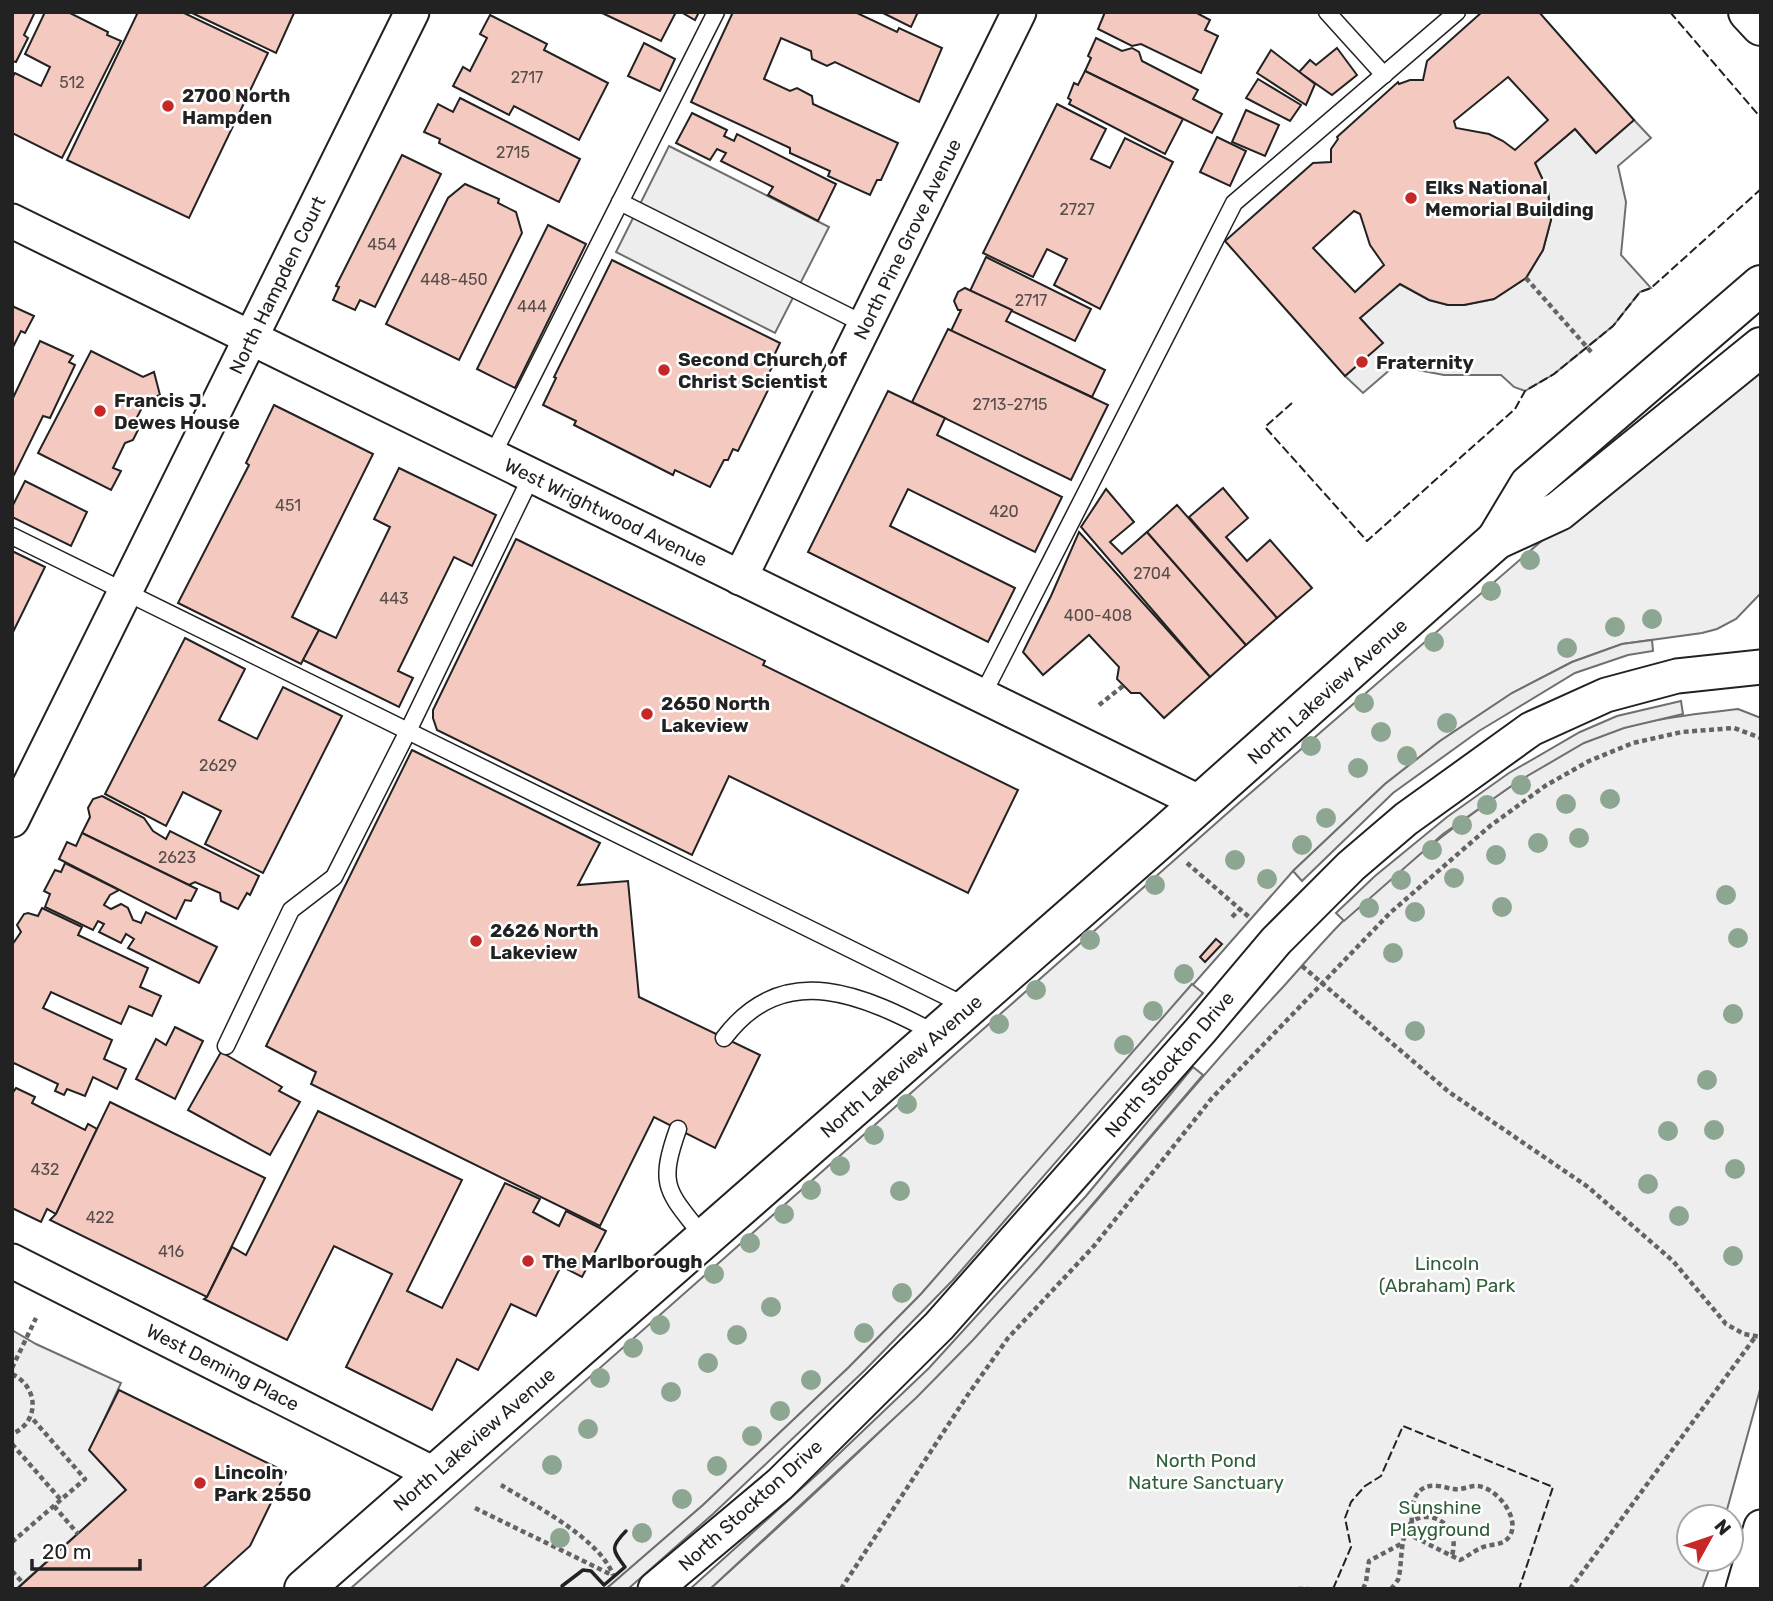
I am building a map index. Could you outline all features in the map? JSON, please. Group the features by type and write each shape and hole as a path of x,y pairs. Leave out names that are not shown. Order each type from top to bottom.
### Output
{"main road":[{"path":"1748,12 1761,26"},
{"name":"North Lakeview Avenue","path":"1496,540 1529,485 1761,285"},
{"name":"North Lakeview Avenue","path":"304,1589 1201,803 1496,540 1559,511 1761,348"}],"street":[{"name":"North Hampden Court","path":"12,820 412,12"},
{"name":"North Pine Grove Avenue","path":"740,578 1019,12"},
{"name":"West Wrightwood Avenue","path":"12,220 1201,803"},
{"name":"North Stockton Drive","path":"655,1589 780,1485 939,1326 1276,941 1351,866 1406,819 1531,729 1606,695 1677,676 1761,667"},
{"name":"West Deming Place","path":"12,1261 434,1474"},
{"path":"1743,1589 1761,1527"}],"lane":[{"path":"492,456 716,12"},
{"path":"1327,12 1384,75"},
{"path":"982,696 1234,203 1457,12"},
{"path":"620,202 864,324"},
{"path":"226,1046 291,910 334,877 532,475"},
{"path":"12,536 968,1007"},
{"path":"724,1038 744,1016 764,1002 789,993 824,990 892,1010 937,1034"},
{"path":"678,1129 666,1175 668,1188 704,1238"}],"path":[{"path":"1526,278 1593,354"},
{"path":"1099,705 1123,686"},
{"path":"841,1589 1008,1338 1094,1246 1212,1098 1390,913 1490,826 1556,779 1589,761 1633,743 1682,732 1734,728 1761,738"},
{"path":"1179,856 1249,917"},
{"path":"1232,917 1240,909"},
{"path":"1302,966 1449,1093 1588,1187 1673,1261 1726,1324 1744,1334 1758,1337 1570,1589"},
{"path":"12,1368 36,1318"},
{"path":"12,1374 28,1386 33,1407 25,1426 12,1434"},
{"path":"12,1542 85,1479 31,1417"},
{"path":"12,1444 61,1500"},
{"path":"475,1508 614,1576 610,1565 595,1549 564,1524 501,1485"},
{"path":"1406,1533 1460,1560 1479,1548 1505,1541 1511,1535 1512,1527 1510,1514 1501,1499 1493,1490 1476,1486 1451,1489 1429,1486 1419,1491 1412,1499 1412,1523"},
{"path":"54,1506 78,1534"},
{"path":"1391,1589 1398,1580 1401,1544 1412,1523 1422,1517 1434,1518 1447,1526 1453,1535 1454,1547 1451,1556"},
{"path":"1363,1589 1369,1561 1401,1544"},
{"path":"12,1571 23,1583"},
{"path":"1298,1589 1308,1589"}],"green space":[{"path":"1761,367 1761,593 1736,619 1702,633 1622,644 1572,662 1512,693 1440,741 1385,784 1293,871 921,1294 848,1368 703,1505 606,1589 350,1589 1240,802 1597,493"},
{"name":"Lincoln (Abraham) Park","path":"1738,709 1761,718 1761,1386 1729,1503 1675,1503 1675,1573 1708,1573 1702,1589 710,1589 836,1473 999,1311 1220,1056 1344,920 1394,875 1447,833 1544,764 1601,735 1679,716"},
{"path":"12,1330 121,1383 90,1450 126,1490 16,1589 12,1589"}],"shaded area":[{"path":"1634,120 1651,138 1618,166 1626,202 1621,255 1651,288 1640,292 1613,326 1554,374 1525,391 1514,387 1501,375 1444,375 1418,370 1399,362 1363,393 1345,376 1382,343 1360,318 1400,284 1429,300 1448,305 1464,305 1494,299 1526,278 1543,250 1551,220 1548,191 1535,163 1575,129 1596,153"},
{"path":"669,146 829,227 775,333 616,252"},
{"path":"1652,640 1653,651 1628,655 1575,673 1479,731 1393,793 1302,881 1293,871 1385,784 1440,741 1512,693 1572,662 1622,644"},
{"path":"1681,701 1683,714 1624,728 1584,743 1517,782 1443,834 1344,921 1336,913 1375,876 1447,817 1509,773 1580,732 1617,716"},
{"path":"1192,984 1203,993 953,1280 865,1370 713,1514 628,1589 606,1589 703,1505 848,1368 921,1294"},
{"path":"1193,1067 1203,1075 973,1340 917,1397 710,1589 690,1589 823,1469 929,1368 1086,1196"}],"building":[{"path":"12,12 35,12 24,35 28,38 16,62 12,61"},
{"path":"45,12 68,12 121,41 62,158 12,133 12,78 15,73 41,86 50,67 25,54"},
{"name":"2700 North Hampden","path":"138,12 182,12 268,53 189,218 67,160"},
{"path":"190,12 294,12 294,13 276,53"},
{"path":"600,12 676,12 661,41"},
{"path":"681,12 699,12 695,20"},
{"path":"733,12 855,12 897,32 899,28 942,48 919,102 835,62 827,66 812,59 811,51 781,38 764,79 790,91 797,88 812,96 813,104 898,143 881,180 877,180 870,195 828,176 830,171 790,153 790,148 691,102"},
{"path":"881,12 918,12 911,27"},
{"path":"1105,12 1195,12 1210,20 1205,30 1218,36 1201,73 1141,44 1132,46 1098,29"},
{"name":"Elks National Memorial Building","path":"1482,12 1539,12 1634,120 1596,153 1575,129 1535,163 1548,191 1551,220 1543,250 1526,278 1494,299 1464,305 1448,305 1429,300 1400,284 1360,318 1383,343 1345,376 1225,241 1313,163 1331,162 1331,149 1337,137 1398,82 1423,80 1427,61","holes":["1508,77 1548,120 1515,150 1489,134 1456,128 1454,121","1354,211 1360,214 1370,245 1384,265 1355,292 1313,248"]},
{"path":"490,15 547,44 544,50 608,83 579,140 514,106 509,115 453,86 463,67 470,71 487,38 480,34"},
{"path":"1096,38 1122,51 1132,48 1139,52 1142,61 1198,90 1193,99 1222,114 1212,133 1085,71"},
{"path":"644,43 675,59 660,91 628,76"},
{"path":"1337,48 1357,75 1332,95 1299,72 1310,60 1316,65"},
{"path":"1271,50 1315,84 1306,105 1257,73"},
{"path":"1085,71 1183,119 1165,154 1069,104 1071,100 1068,98 1074,83 1078,85"},
{"path":"1258,79 1301,105 1290,121 1246,98"},
{"path":"460,98 580,159 559,202 439,143 440,139 424,132 438,104 453,112"},
{"path":"1057,104 1106,129 1091,159 1110,168 1125,138 1173,162 1100,309 1054,285 1067,259 1047,249 1033,277 983,253"},
{"path":"1246,110 1279,125 1265,156 1232,142"},
{"path":"692,113 727,130 724,136 734,141 737,134 836,184 818,221 768,195 773,187 721,161 726,153 717,149 710,160 676,143"},
{"path":"1217,137 1246,151 1230,186 1200,172"},
{"path":"402,155 441,174 375,307 360,300 355,310 333,300 339,287 336,286"},
{"path":"465,184 499,199 498,203 516,212 522,233 459,360 386,324 448,198"},
{"path":"548,225 586,244 515,388 477,369"},
{"path":"986,257 1091,309 1075,341 970,291"},
{"name":"Second Church of Christ Scientist","path":"612,260 780,343 766,379 772,382 738,451 733,449 728,460 724,460 710,487 675,470 673,475 574,425 576,421 543,405"},
{"path":"965,288 1012,310 1006,321 1105,370 1092,397 951,331 961,310 958,310 954,301 958,292"},
{"path":"12,306 34,316 25,333 21,331 12,349"},
{"path":"948,329 1108,405 1071,480 912,402"},
{"path":"40,341 73,356 69,362 75,365 50,418 43,416 14,475 12,400"},
{"name":"Francis J. Dewes House","path":"91,351 143,377 154,372 160,395 146,400 134,423 138,430 133,440 125,443 113,468 121,471 111,490 38,453"},
{"path":"888,391 945,418 937,435 1062,497 1035,552 908,489 890,526 1015,588 988,642 808,552"},
{"path":"274,405 373,454 292,617 319,630 301,664 178,603 249,465 246,463"},
{"path":"399,468 496,515 472,566 454,557 398,671 413,678 399,707 303,660 319,630 336,638 390,527 374,519"},
{"path":"25,481 87,512 71,546 12,517 12,507"},
{"path":"1223,488 1248,518 1226,537 1247,561 1270,540 1312,588 1277,618 1189,517"},
{"path":"1106,489 1134,522 1110,542 1122,554 1147,532 1246,645 1210,677 1081,527"},
{"path":"1177,505 1277,618 1246,645 1147,532"},
{"path":"1079,532 1210,677 1164,718 1140,693 1131,693 1117,679 1119,667 1089,635 1043,675 1023,652"},
{"name":"2650 North Lakeview","path":"516,539 765,661 763,665 1018,790 968,893 729,776 692,855 437,730 433,710"},
{"path":"12,551 45,567 12,634"},
{"path":"185,638 245,669 219,720 257,739 283,687 342,716 263,873 205,844 221,811 183,792 166,826 105,794"},
{"name":"2626 North Lakeview","path":"412,750 600,843 578,885 628,881 639,997 760,1055 715,1148 654,1117 600,1226 311,1084 316,1072 266,1046"},
{"path":"102,796 144,818 153,831 166,839 170,831 259,876 250,895 247,893 238,909 221,901 220,893 195,882 189,885 82,833 90,817 88,808 93,799"},
{"path":"82,833 197,889 191,901 185,900 176,919 59,859 67,842 76,846"},
{"path":"65,863 119,890 110,895 104,905 111,909 121,904 128,908 133,920 141,923 146,912 217,947 199,983 128,948 134,939 126,934 121,943 99,932 104,924 98,921 93,930 45,907 50,894 44,891 55,870 61,872"},
{"path":"42,908 82,927 78,935 148,968 140,987 161,996 152,1016 129,1006 121,1024 51,992 43,1008 112,1040 104,1059 126,1069 117,1089 93,1077 85,1096 67,1089 64,1095 55,1091 58,1084 14,1063 12,1067 12,945 21,932 17,925 24,914 38,916"},
{"path":"1216,939 1222,944 1205,962 1200,957"},
{"path":"175,1027 203,1041 175,1099 136,1079 156,1039 166,1045"},
{"path":"221,1052 282,1087 279,1091 300,1102 270,1155 188,1110"},
{"path":"16,1088 35,1097 32,1103 85,1130 88,1124 97,1129 56,1214 47,1209 41,1222 12,1208 12,1094"},
{"path":"110,1102 265,1178 207,1297 50,1220 56,1214"},
{"name":"The Marlborough","path":"318,1111 462,1180 407,1291 442,1308 505,1183 540,1199 533,1212 559,1226 566,1211 606,1231 582,1277 561,1266 536,1316 511,1304 478,1370 457,1359 432,1410 346,1367 392,1274 334,1246 287,1340 204,1299 232,1247 246,1255"},
{"name":"Lincoln Park 2550","path":"119,1390 286,1472 250,1546 202,1589 17,1589 126,1490 89,1450"}],"fence":[{"path":"1670,12 1761,118"},
{"path":"1292,403 1265,427 1367,541 1515,409 1525,391 1554,374 1613,326 1640,292 1651,288 1761,189"},
{"path":"1333,1589 1351,1547 1345,1518 1351,1502 1365,1486 1381,1476 1403,1426 1553,1487 1519,1589"}],"wall":[{"path":"562,1586 583,1570 591,1571 604,1585 625,1567 615,1552 615,1545 626,1531"}],"place":[{"name":"2700 North Hampden","path":"168,106"},
{"name":"Elks National Memorial Building","path":"1411,198"},
{"name":"Fraternity","path":"1362,362"},
{"name":"Second Church of Christ Scientist","path":"664,370"},
{"name":"Francis J. Dewes House","path":"100,411"},
{"name":"2650 North Lakeview","path":"647,714"},
{"name":"2626 North Lakeview","path":"476,941"},
{"name":"The Marlborough","path":"528,1261"},
{"name":"Lincoln Park 2550","path":"200,1483"}],"park label":[{"name":"North Pond Nature Sanctuary","path":"1206,1471"},
{"name":"Sunshine Playground","path":"1440,1518"}]}
